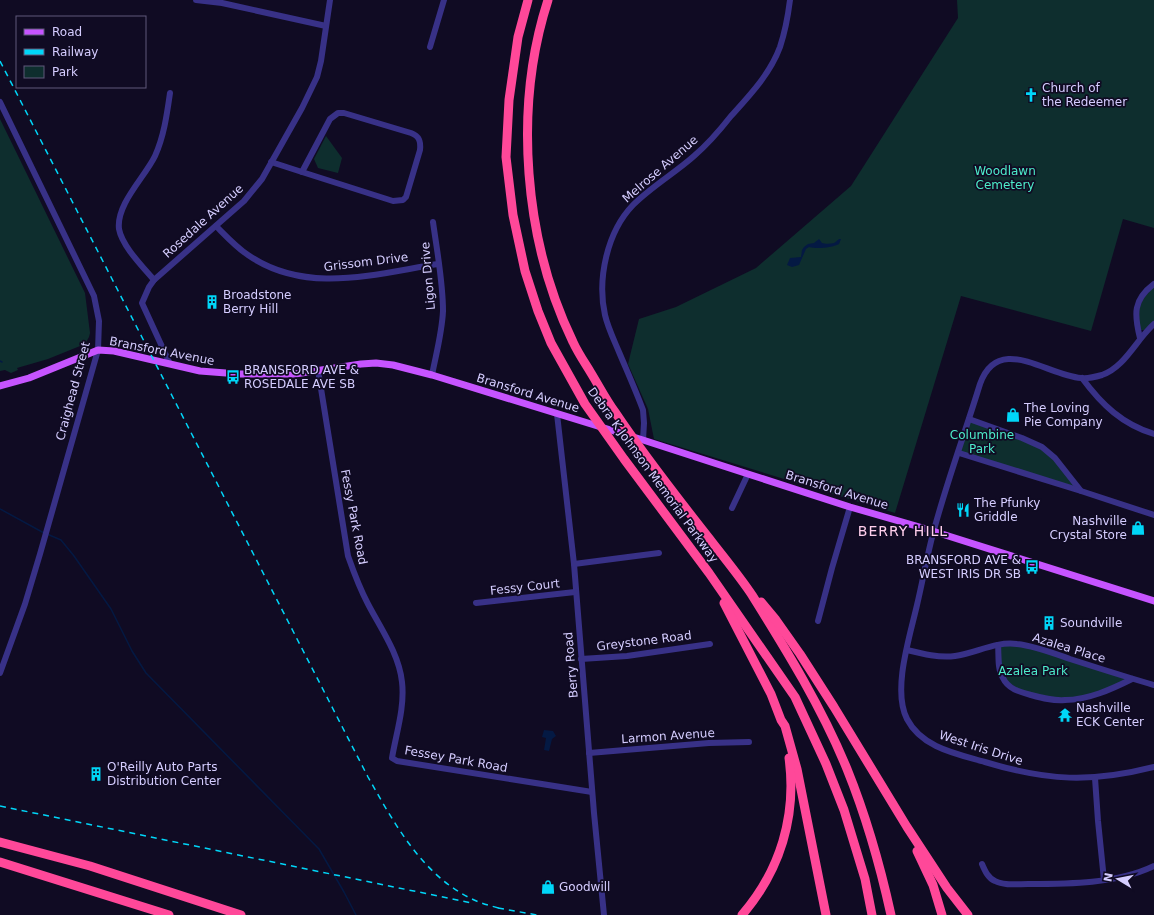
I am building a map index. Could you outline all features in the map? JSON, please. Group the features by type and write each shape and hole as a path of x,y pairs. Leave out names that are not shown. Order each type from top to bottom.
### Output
{"highway":[{"name":"Debra K Johnson Memorial Parkway","path":"528,0 518,37 509,100 506,157 513,215 525,271 538,311 551,343 585,404 709,573 795,696 826,764 844,810 865,879 872,915"},
{"name":"Debra K Johnson Memorial Parkway","path":"548,0 539,34 529,102 528,156 533,212 545,267 557,305 574,344 614,411 653,466 751,593 814,699 841,755 867,822 876,852 891,915"},
{"path":"709,573 770,694 780,720 784,726 793,756 808,821 826,915"},
{"path":"751,593 765,605 800,654 834,707 906,827 933,885 942,915"},
{"path":"742,915 758,895 772,872 787,830 791,802 791,777 780,720"},
{"path":"906,827 922,848 947,888 968,915"},
{"path":"0,842 90,866 241,915"},
{"path":"0,862 169,915"}],"main road":[{"name":"Bransford Avenue","path":"0,386 29,378 98,350 114,351 200,371 239,374 295,374 349,365 376,363 403,367 643,440 850,507 933,531 1154,601"}],"street":[{"path":"196,0 222,1 326,26"},
{"name":"Rosedale Avenue","path":"170,364 142,303 149,286 216,226 251,192 262,178 302,108 317,76 321,61 330,0"},
{"path":"430,46 444,0"},
{"name":"Melrose Avenue","path":"643,440 643,410 605,315 603,280 606,260 611,243 618,227 633,205 657,184 694,156 727,121 763,77 780,47 784,34 790,0"},
{"path":"154,280 126,244 119,229 121,211 155,156 165,126 170,93"},
{"name":"Craighead Street","path":"0,102 94,296 99,321 98,350 52,514 25,604 0,673"},
{"path":"271,162 302,172 393,201 401,201 406,197 420,150 420,141 417,136 411,133 344,113 338,113 330,119 302,172"},
{"name":"Ligon Drive","path":"432,375 440,337 443,312 442,292 433,222"},
{"name":"Grissom Drive","path":"216,226 236,246 253,258 270,268 295,276 333,279 438,264"},
{"path":"1140,338 1136,321 1137,305 1143,293 1154,284"},
{"path":"1154,324 1140,338 1122,361 1112,370 1101,375 1082,378 1089,388 1120,418 1133,427 1154,434"},
{"name":"West Iris Drive","path":"1082,378 1021,360 1008,358 993,363 984,374 933,531 907,650 901,684 902,706 910,723 923,738 945,750 1031,775 1066,778 1095,778 1131,773 1154,767"},
{"name":"Fessy Park Road","path":"318,370 348,556 354,574 368,604 397,658 402,682"},
{"name":"Berry Road","path":"557,414 574,564 592,792 604,915"},
{"path":"969,419 1022,438 1042,448 1055,458 1081,491"},
{"path":"958,453 1154,515"},
{"path":"732,508 748,474"},
{"path":"818,621 850,507"},
{"path":"574,564 659,553"},
{"name":"Fessy Court","path":"476,603 576,592"},
{"name":"Greystone Road","path":"581,659 627,656 710,644"},
{"name":"Azalea Place","path":"907,650 936,656 950,656 971,653 998,645 1017,644 1039,649 1154,685"},
{"path":"998,645 1000,668 1003,678 1011,688 1030,694 1055,700 1079,699 1120,685 1132,679"},
{"name":"Fessey Park Road","path":"402,682 400,714 392,758 397,761 592,792"},
{"name":"Larmon Avenue","path":"589,753 694,744 749,742"},
{"path":"1095,778 1104,880"},
{"path":"982,864 990,878 1001,883 1066,884 1104,880 1135,873 1154,866"}],"green space":[{"name":"Woodlawn Cemetery","path":"957,0 1154,0 1154,228 1123,219 1091,331 961,296 895,513 654,439 648,409 628,364 639,319 676,307 756,268 851,186 958,18"},
{"path":"0,119 85,293 90,333 85,344 48,359 17,368 18,370 11,373 5,370 0,371"},
{"path":"326,136 342,158 338,173 318,168 314,159"},
{"path":"1154,287 1154,321 1144,330 1141,330 1138,312 1145,296"},
{"name":"Columbine Park","path":"969,419 1042,447 1081,491 959,453"},
{"name":"Azalea Park","path":"1017,644 1132,679 1120,685 1071,700 1022,692 1003,678 998,645"}],"water":[{"path":"819,239 822,243 828,244 834,243 841,239 839,244 832,246 820,248 809,247 806,249 799,265 792,267 787,265 790,258 801,257 804,247"},
{"path":"544,730 553,731 556,736 552,739 549,751 544,750 546,738 542,737"}],"waterway":[{"path":"0,509 44,533"},
{"path":"47,534 61,540 74,556 111,609 132,651 146,673 319,849 356,915"}],"railway":[{"path":"0,61 368,777 388,812 411,846 438,876 454,889 472,899 483,904 502,909"},
{"path":"0,806 472,903"},
{"path":"498,908 537,915"}],"place":[{"name":"Church of the Redeemer","path":"1031,95"},
{"name":"Broadstone Berry Hill","path":"212,302"},
{"name":"BRANSFORD AVE & ROSEDALE AVE SB","path":"233,377"},
{"name":"The Loving Pie Company","path":"1013,415"},
{"name":"The Pfunky Griddle","path":"963,510"},
{"name":"Nashville Crystal Store","path":"1138,528"},
{"name":"BRANSFORD AVE & WEST IRIS DR SB","path":"1032,567"},
{"name":"Soundville","path":"1049,623"},
{"name":"Nashville ECK Center","path":"1065,715"},
{"name":"O'Reilly Auto Parts Distribution Center","path":"96,774"},
{"name":"Goodwill","path":"548,887"}],"district":[{"name":"BERRY HILL","path":"903,531"}]}
